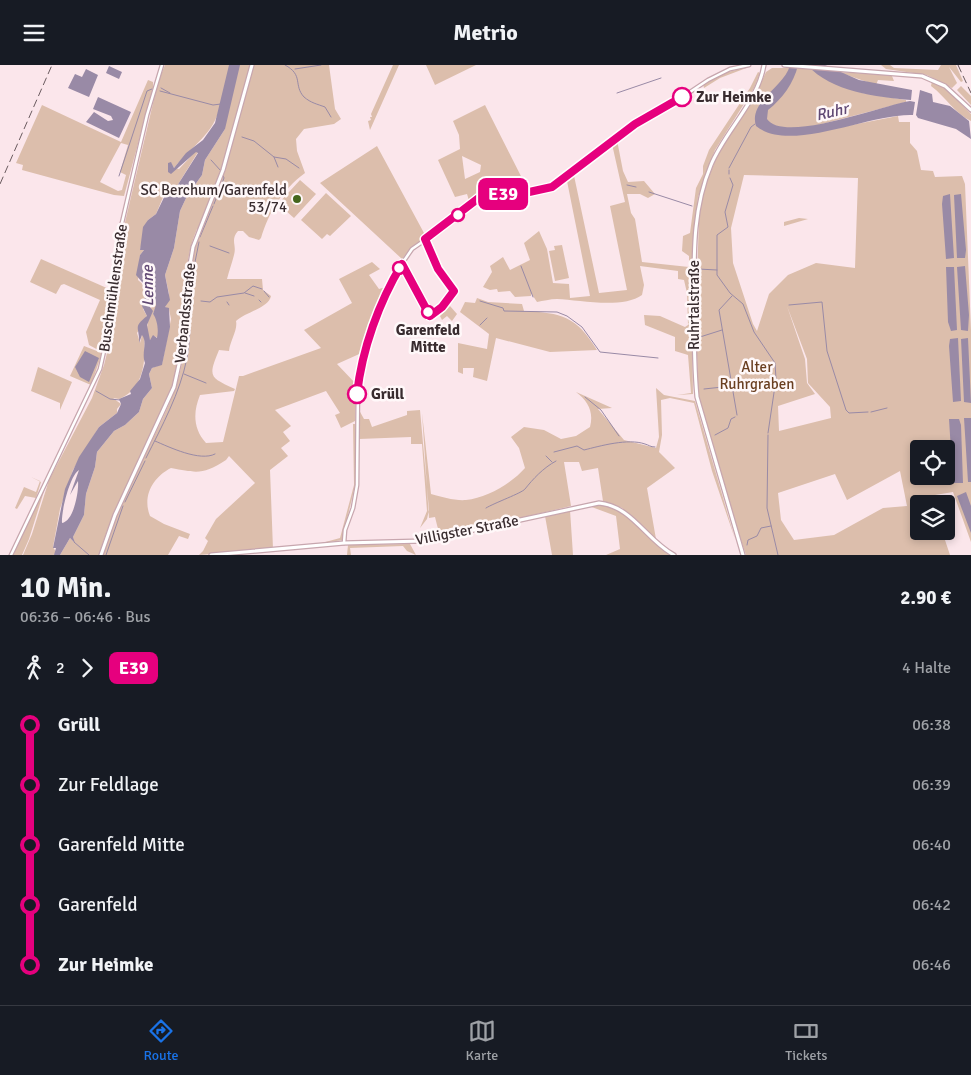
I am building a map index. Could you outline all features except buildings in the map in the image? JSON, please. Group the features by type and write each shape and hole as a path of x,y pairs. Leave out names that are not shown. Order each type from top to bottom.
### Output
{"main road":[{"name":"Verbandsstraße","path":"101,555 115,515 174,387 184,342 188,267 196,236 223,170 252,65"},
{"name":"Ruhrtalstraße","path":"742,555 697,397 694,345 695,236 698,209 710,167 725,136 756,90 764,65"},
{"path":"785,65 909,73 938,82 971,110"},
{"name":"Villigster Straße","path":"211,555 344,543 423,541 599,503 622,510 674,555"}],"street":[{"name":"Buschmühlenstraße","path":"11,555 100,369 108,333 118,240 147,115 162,65"},
{"path":"344,543 345,530 353,508 357,485 356,396 361,367 384,298 412,249 444,227 481,196 488,193 529,193 552,187 635,124 662,110 713,77 730,69 749,65"}],"green space":[{"path":"165,65 329,65 335,109 341,119 334,124 304,129 296,139 297,151 305,173 277,202 261,238 259,240 249,237 243,231 238,231 236,234 234,240 235,251 227,279 262,279 263,290 271,296 266,304 236,321 236,328 229,351 219,350 215,359 213,375 220,382 235,389 234,391 200,395 195,414 199,432 206,443 223,442 239,376 321,348 304,330 352,303 339,279 372,262 380,269 369,275 379,289 389,286 366,351 337,364 356,384 355,421 341,428 335,415 340,413 326,391 275,410 291,426 283,432 290,441 281,448 288,456 270,470 273,549 199,555 208,541 205,538 216,519 255,483 229,456 218,465 205,470 194,472 171,468 154,482 147,501 150,516 164,524 190,534 188,539 179,536 168,555 103,555 118,509 161,421 179,376 186,340 191,267 200,230 197,229 191,245 188,262 184,330 179,364 162,413 117,507 99,555 60,555 70,538 74,542 73,537 84,515 86,494 95,467 97,452 114,431 125,425 139,412 143,399 152,388 149,374 152,368 162,364 171,319 169,309 165,307 169,294 165,275 174,248 180,211 187,196 202,175 205,160 225,129 221,104 208,132 174,168 179,169 196,151 198,152 177,186 164,195 156,214 148,220 140,250 144,250 140,255 138,280 148,289 143,309 147,316 137,333 140,343 144,334 145,343 144,362 139,380 128,394 119,399 113,398 121,404 117,409 117,413 99,427 73,470 60,509 53,547 56,552 54,555 23,555 32,534 49,480 92,398 104,365 110,341 116,271 122,235 158,82"},
{"path":"393,65 399,65 370,130 368,121 371,120 371,114"},
{"path":"426,65 476,65 435,85"},
{"path":"798,65 807,65 811,69 862,93 906,100 906,102 811,127 799,127 800,135 898,116 899,122 910,122 910,143 917,151 921,170 933,171 935,177 962,176 965,184 971,330 971,542 953,492 935,495 910,495 910,540 945,540 950,555 746,555 731,512 698,396 696,311 699,217 705,186 722,144 753,100 766,72 772,68 792,68","holes":["744,175 858,178 855,268 816,263 788,275 769,294 757,331 733,263 731,228","787,306 807,359 808,383 830,407 831,418 779,431 778,406 815,394 807,383 805,359","900,471 907,506 883,508 834,535 794,540 781,520 778,493 835,474 847,500"]},
{"path":"881,65 890,65 894,68 938,70 941,65 956,65 963,81 961,82 949,67 957,83 952,88 927,75 886,69"},
{"path":"749,67 720,78 704,88 703,84 728,72"},
{"path":"758,72 760,73 754,88 715,150 698,197 691,278 693,394 677,395 691,393 688,355 675,351 675,337 645,325 644,315 660,316 685,327 688,325 687,293 684,280 678,279 678,271 640,266 644,285 642,295 624,302 613,303 557,299 537,302 531,293 531,296 515,297 510,291 498,292 497,289 490,290 483,287 492,272 490,266 503,257 510,270 530,260 524,243 539,231 547,249 553,283 569,284 570,298 590,296 566,176 573,171 599,293 627,290 610,206 625,202 612,144 617,140 623,171 628,182 644,181 655,194 648,198 640,194 627,194 631,213 635,219 642,262 689,267 689,256 682,251 683,236 690,233 696,188 703,174 703,166 709,150 750,88"},
{"path":"838,72 888,75 892,76 894,81 878,80 876,85"},
{"path":"148,80 153,82 124,196 114,195 22,170 23,165 16,163 42,105 121,142","holes":["121,143 128,145 120,172 126,175 122,190 118,191 100,182"]},
{"path":"932,81 947,90 971,114 971,121 960,114 931,86"},
{"path":"961,86 971,96 971,105 957,90"},
{"path":"485,105 528,190 508,193 515,204 506,211 501,203 494,206 487,193 470,204 467,194 455,197 438,160 460,149 459,135 453,121","holes":["462,156 481,165 480,172 465,179"]},
{"path":"377,146 424,233 423,239 411,248 402,259 320,183"},
{"name":"SC Berchum/Garenfeld 53/74","path":"300,180 316,194 294,218 278,204"},
{"path":"326,193 351,216 330,236 327,234 322,239 301,220"},
{"path":"799,218 808,219 784,226 784,222"},
{"path":"562,245 569,278 555,281 549,251 555,250 554,246"},
{"path":"41,259 109,289 102,352 89,345 86,332 100,300 64,284 61,285 56,294 30,282"},
{"path":"155,292 154,298 157,305 153,314 158,325 158,338 154,336 150,340 147,329 152,305 151,293"},
{"path":"477,298 488,302 522,304 524,311 558,315 575,323 597,350 550,352 496,338 487,381 473,377 474,368 463,368 463,374 458,372 458,343 487,349 489,334 460,312 465,302 475,303"},
{"path":"450,306 457,314 452,321 447,316 442,320 440,316"},
{"path":"84,346 102,353 91,385 70,376"},
{"path":"38,367 72,382 60,410 60,403 31,391"},
{"path":"656,388 664,395 695,401 735,539 712,471 694,403 670,398 661,400 662,435 659,452 675,468 647,488 656,539 622,508 603,501 598,468 582,471 579,462 564,462 571,506 440,537 435,517 429,518 422,413 431,494 466,500 474,499 499,489 520,474 525,468 519,448 511,437 524,427 544,430 561,439 576,436 590,427 591,416 589,407 576,392 612,408 598,409 624,440 656,448 659,437"},
{"path":"359,410 364,419 369,419 372,427 407,415 407,411 420,410 429,510 427,519 420,528 427,511 422,444 411,444 411,437 359,439"},
{"path":"78,420 45,488 22,555 12,555"},
{"path":"353,424 355,424 355,486 342,540 318,544 340,538 354,485"},
{"path":"40,481 36,498 25,496 17,509 15,508 24,487 36,492"},
{"path":"589,506 605,506 626,516 669,555 606,555 620,549 616,516"},
{"path":"570,510 573,555 552,555 545,516"},
{"path":"410,544 416,555 407,551 403,546 350,548 351,555 347,555 348,545"}],"water":[{"name":"Lenne","path":"229,65 240,65 225,129 205,160 202,175 187,196 180,211 174,248 165,275 170,300 165,307 169,308 170,327 162,365 152,368 149,374 152,388 143,399 139,412 125,425 114,431 97,452 95,467 86,494 84,515 73,537 75,543 70,538 60,555 54,555 56,548 53,548 65,489 79,457 99,427 117,413 121,404 119,399 131,394 130,391 140,379 145,363 144,338 142,335 139,343 138,326 147,316 142,306 148,289 136,275 140,255 144,250 140,250 143,227 156,214 169,187 177,186 198,153 196,152 171,174 168,172 168,163 171,162 174,168 186,153 203,140 215,123","holes":["154,292 156,305 153,314 156,319 158,335 157,338 153,335 150,340 147,325 153,311 150,307 151,293","79,470 70,495 78,481 75,505 70,517 62,523 67,494 72,479"]},
{"path":"790,65 798,65 794,78 783,96 768,110 767,119 777,126 793,127 835,121 910,101 915,102 913,115 895,116 809,134 788,136 770,133 756,126 755,117 757,109 787,73"},
{"path":"807,65 825,65 859,80 912,90 911,100 855,92 829,81"},
{"path":"109,66 122,72 119,79 106,73"},
{"path":"86,69 98,75 89,97 68,88 75,74 82,77"},
{"path":"920,90 932,94 933,102 950,106 969,121 971,139 956,129 918,118 916,115"},
{"path":"98,97 131,112 119,138 86,122 94,112 108,121 113,120 111,116 93,109"},
{"path":"950,194 954,258 946,259 942,204 943,196"},
{"path":"961,194 966,250 965,258 957,258 954,195"},
{"path":"965,266 969,315 968,331 961,330 957,267"},
{"path":"946,267 954,267 957,330 951,331 948,322"},
{"path":"958,338 961,401 953,402 949,346 950,339"},
{"path":"968,338 971,403 964,402 961,339"},
{"path":"85,351 99,358 89,382 80,377 75,367"},
{"path":"964,418 971,418 971,482 968,482"},
{"path":"949,419 959,419 961,425 963,483 955,483 955,440 950,440"},
{"path":"966,492 971,506 971,533 957,496"}],"waterway":[{"path":"285,65 296,76 304,97 325,107 331,117"},
{"path":"295,69 321,65"},
{"path":"617,93 661,78"},
{"path":"161,88 170,93"},
{"path":"119,176 147,91 152,89"},
{"path":"160,91 213,105 221,104"},
{"name":"Alter Ruhrgraben","path":"729,168 751,127 755,124"},
{"path":"242,137 254,141 274,157 286,159 299,168"},
{"path":"274,157 278,167"},
{"path":"211,160 221,171"},
{"path":"214,204 224,178 223,175"},
{"name":"Alter Ruhrgraben","path":"730,178 733,185 725,212 728,227 717,235 717,275 730,293 743,304 754,332 775,363 776,379 768,433"},
{"path":"627,185 636,187"},
{"path":"649,192 692,206"},
{"path":"200,237 213,206"},
{"path":"190,287 199,242"},
{"path":"210,246 229,253"},
{"path":"521,266 533,297"},
{"path":"698,269 717,270"},
{"path":"201,301 210,302 217,297 244,293 253,286 262,289"},
{"path":"264,291 269,297"},
{"path":"146,458 170,409 184,371 189,341 190,292"},
{"path":"245,293 254,296"},
{"path":"732,296 719,310 737,415"},
{"path":"480,301 503,308 504,311 557,312 567,316 582,327 600,352 658,358"},
{"path":"789,305 822,302 827,351 846,410 849,413 868,412"},
{"path":"480,325 487,318"},
{"path":"700,337 722,330"},
{"path":"184,374 206,383"},
{"path":"704,389 732,386"},
{"path":"96,391 110,399 120,400"},
{"path":"585,397 601,410 619,436"},
{"path":"871,412 887,408"},
{"path":"715,435 728,428 731,419 735,417"},
{"name":"Alter Ruhrgraben","path":"768,435 767,508 778,555"},
{"path":"155,441 193,455 209,456 215,454"},
{"path":"554,452 577,446 584,450 622,442 638,442 655,447"},
{"path":"546,456 552,462"},
{"path":"125,502 145,461"},
{"path":"486,508 523,491 543,470 556,461"},
{"path":"106,555 123,506"},
{"path":"747,545 748,540 757,536 761,528 771,526"},
{"path":"74,542 89,555"}],"railway":[{"path":"0,184 52,65"},
{"path":"958,65 971,93"}],"bus line":[{"name":"E39","path":"357,394 361,367 379,310 389,285 402,264 430,316 442,307 454,291 438,269 428,251 425,239 444,227 484,194 520,194 552,187 635,124 682,97"}],"place":[{"name":"Zur Heimke","path":"682,97"},
{"name":"SC Berchum/Garenfeld 53/74","path":"297,199"},
{"name":"Garenfeld Mitte","path":"428,312"},
{"name":"Grüll","path":"357,394"}],"water label":[{"name":"Ruhr","path":"832,112"}]}
